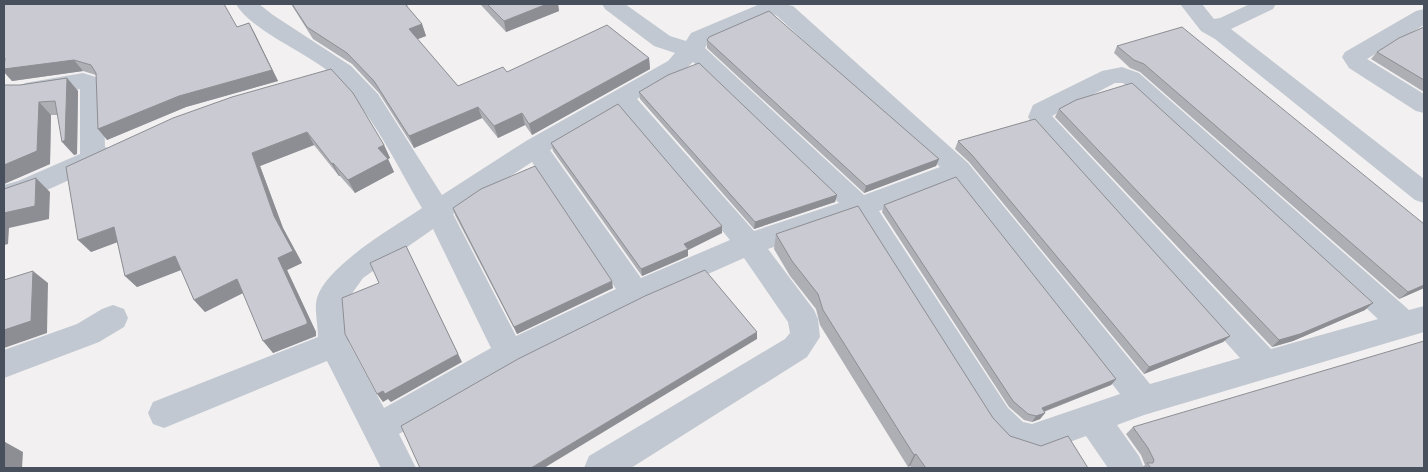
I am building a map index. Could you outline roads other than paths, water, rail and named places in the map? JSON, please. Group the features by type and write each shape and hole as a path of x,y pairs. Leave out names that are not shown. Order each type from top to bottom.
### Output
{"street":[{"path":"246,4 265,20 343,71 370,100 438,211 509,354"},
{"path":"612,4 662,41 673,46 693,49 860,207 878,231 997,419 1014,435 1032,440 1144,400 1415,322"},
{"path":"1191,4 1219,28 1230,42 1424,193"},
{"path":"1213,4 1219,28"},
{"path":"1219,28 1266,4"},
{"path":"399,468 334,344 331,299 353,270 535,147 676,66 693,49 699,38 771,7 785,11 959,170 1144,400"},
{"path":"1423,18 1353,57 1357,62 1424,105"},
{"path":"316,79 343,71"},
{"path":"1265,364 1044,123 1040,117 1042,111 1110,76 1122,75 1131,78 1415,322"},
{"path":"9,89 31,89 83,81 90,84 93,125 92,159"},
{"path":"601,468 796,348 805,337 803,319 749,244 622,97"},
{"path":"4,195 25,189 125,144"},
{"path":"535,147 635,293"},
{"path":"377,429 509,354 635,293 749,244 860,207 959,170"},
{"path":"4,364 88,332 113,318"},
{"path":"164,413 334,344"},
{"path":"1094,419 1127,468"}]}
